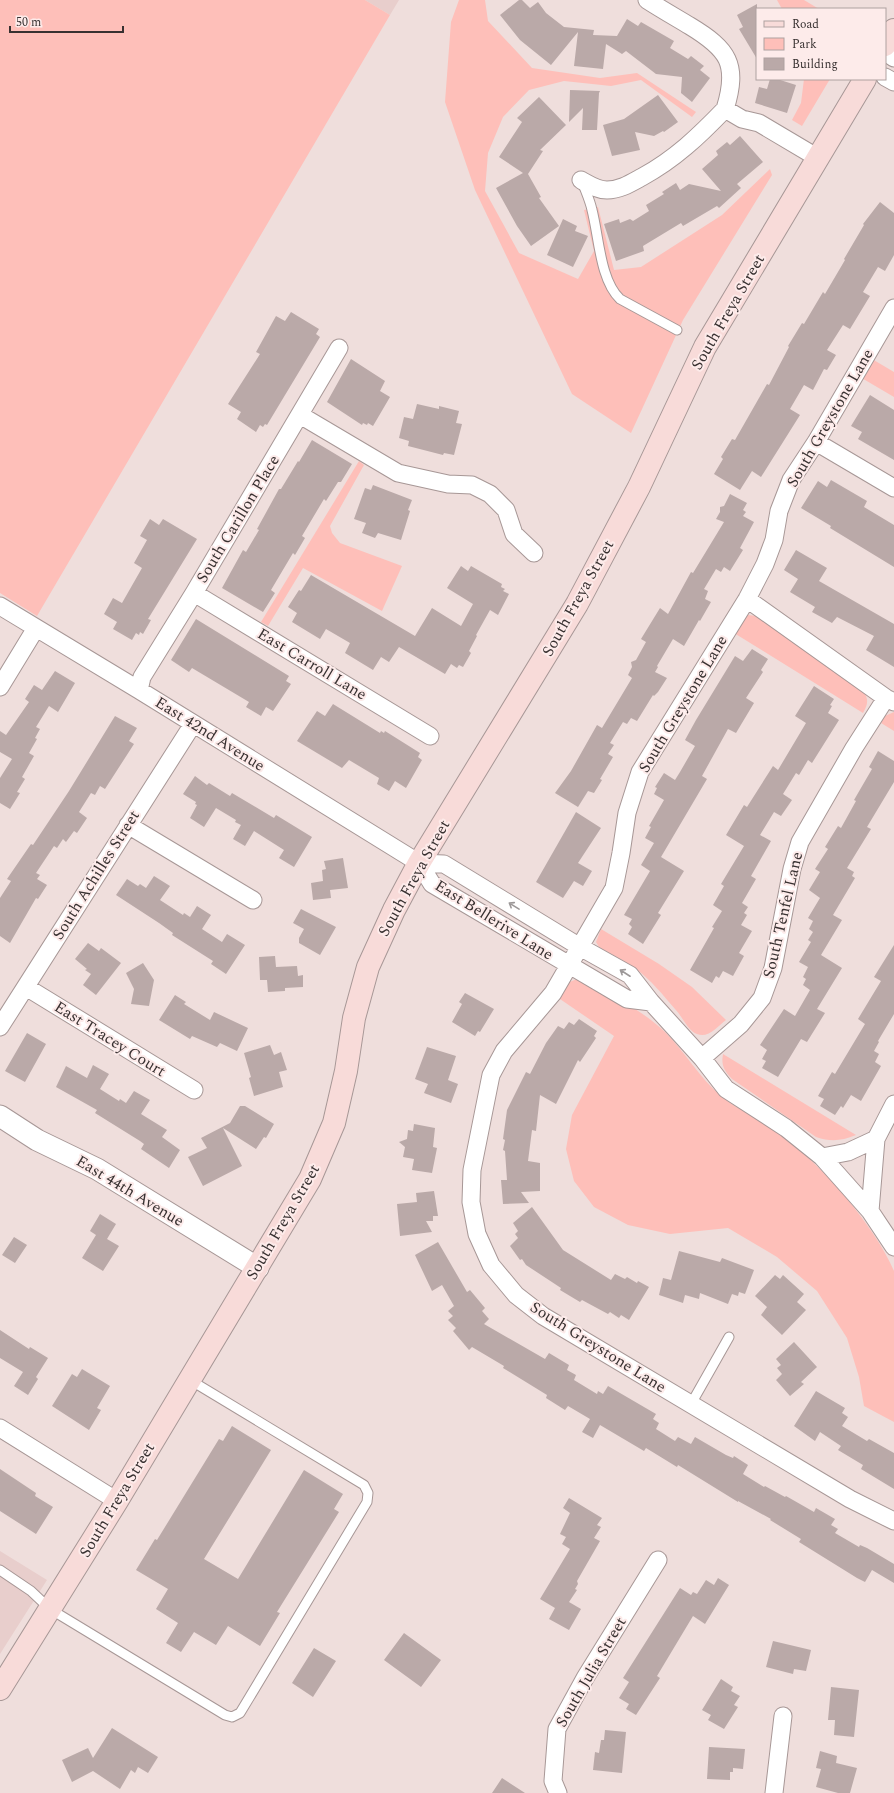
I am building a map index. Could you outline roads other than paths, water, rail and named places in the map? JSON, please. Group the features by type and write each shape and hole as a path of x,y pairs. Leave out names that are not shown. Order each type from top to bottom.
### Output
{"main road":[{"path":"886,43 894,30"},
{"name":"South Freya Street","path":"0,1689 117,1501 310,1179 334,1123 346,1071 354,1018 368,967 394,910 419,863 577,604 639,487 705,347 863,80"}],"street":[{"path":"582,180 595,188 608,190 626,186 657,169 685,149 725,109 731,90 731,76 728,62 720,47 709,38 647,0"},
{"path":"725,109 742,118 759,123 815,163"},
{"name":"South Greystone Lane","path":"894,308 816,442 791,480 779,511 774,540 765,564 747,599 640,772 627,813 614,888 552,993 504,1051 492,1075 472,1170 471,1202 477,1234 491,1265 516,1295 543,1316 850,1499 894,1521"},
{"name":"South Carillon Place","path":"140,690 142,677 194,593 339,348"},
{"path":"300,415 398,472 448,484 472,485 490,494 506,510 514,534 534,553"},
{"path":"816,442 894,488"},
{"name":"East Carroll Lane","path":"194,593 430,736"},
{"path":"747,599 890,700"},
{"name":"East 42nd Avenue","path":"0,606 140,690 419,863"},
{"path":"0,687 36,628"},
{"name":"South Tenfel Lane","path":"702,1058 741,1024 762,998 773,968 792,870 800,842 854,748 890,700"},
{"name":"South Achilles Street","path":"0,1027 193,724"},
{"path":"128,825 253,900"},
{"name":"East Bellerive Lane","path":"419,863 444,864 580,947 630,975 651,1002 702,1058 726,1089 786,1128 822,1157 870,1211 894,1247"},
{"name":"East Bellerive Lane","path":"419,863 432,884 627,999 651,1002"},
{"name":"East Tracey Court","path":"26,987 194,1090"},
{"path":"870,1211 876,1139 894,1104"},
{"name":"East 44th Avenue","path":"0,1116 37,1140 97,1168 258,1268"},
{"path":"822,1157 848,1152 876,1139"},
{"path":"0,1428 117,1501"},
{"name":"South Julia Street","path":"558,1793 553,1781 557,1730 585,1678 658,1560"},
{"path":"774,1793 783,1716"}],"lane":[{"path":"582,180 592,208 607,281 614,293 620,299 677,330"},
{"path":"691,1404 729,1337"},
{"path":"1,1574 31,1591 50,1609 224,1715 232,1717 240,1713 367,1502 368,1493 364,1485 190,1380"}]}
